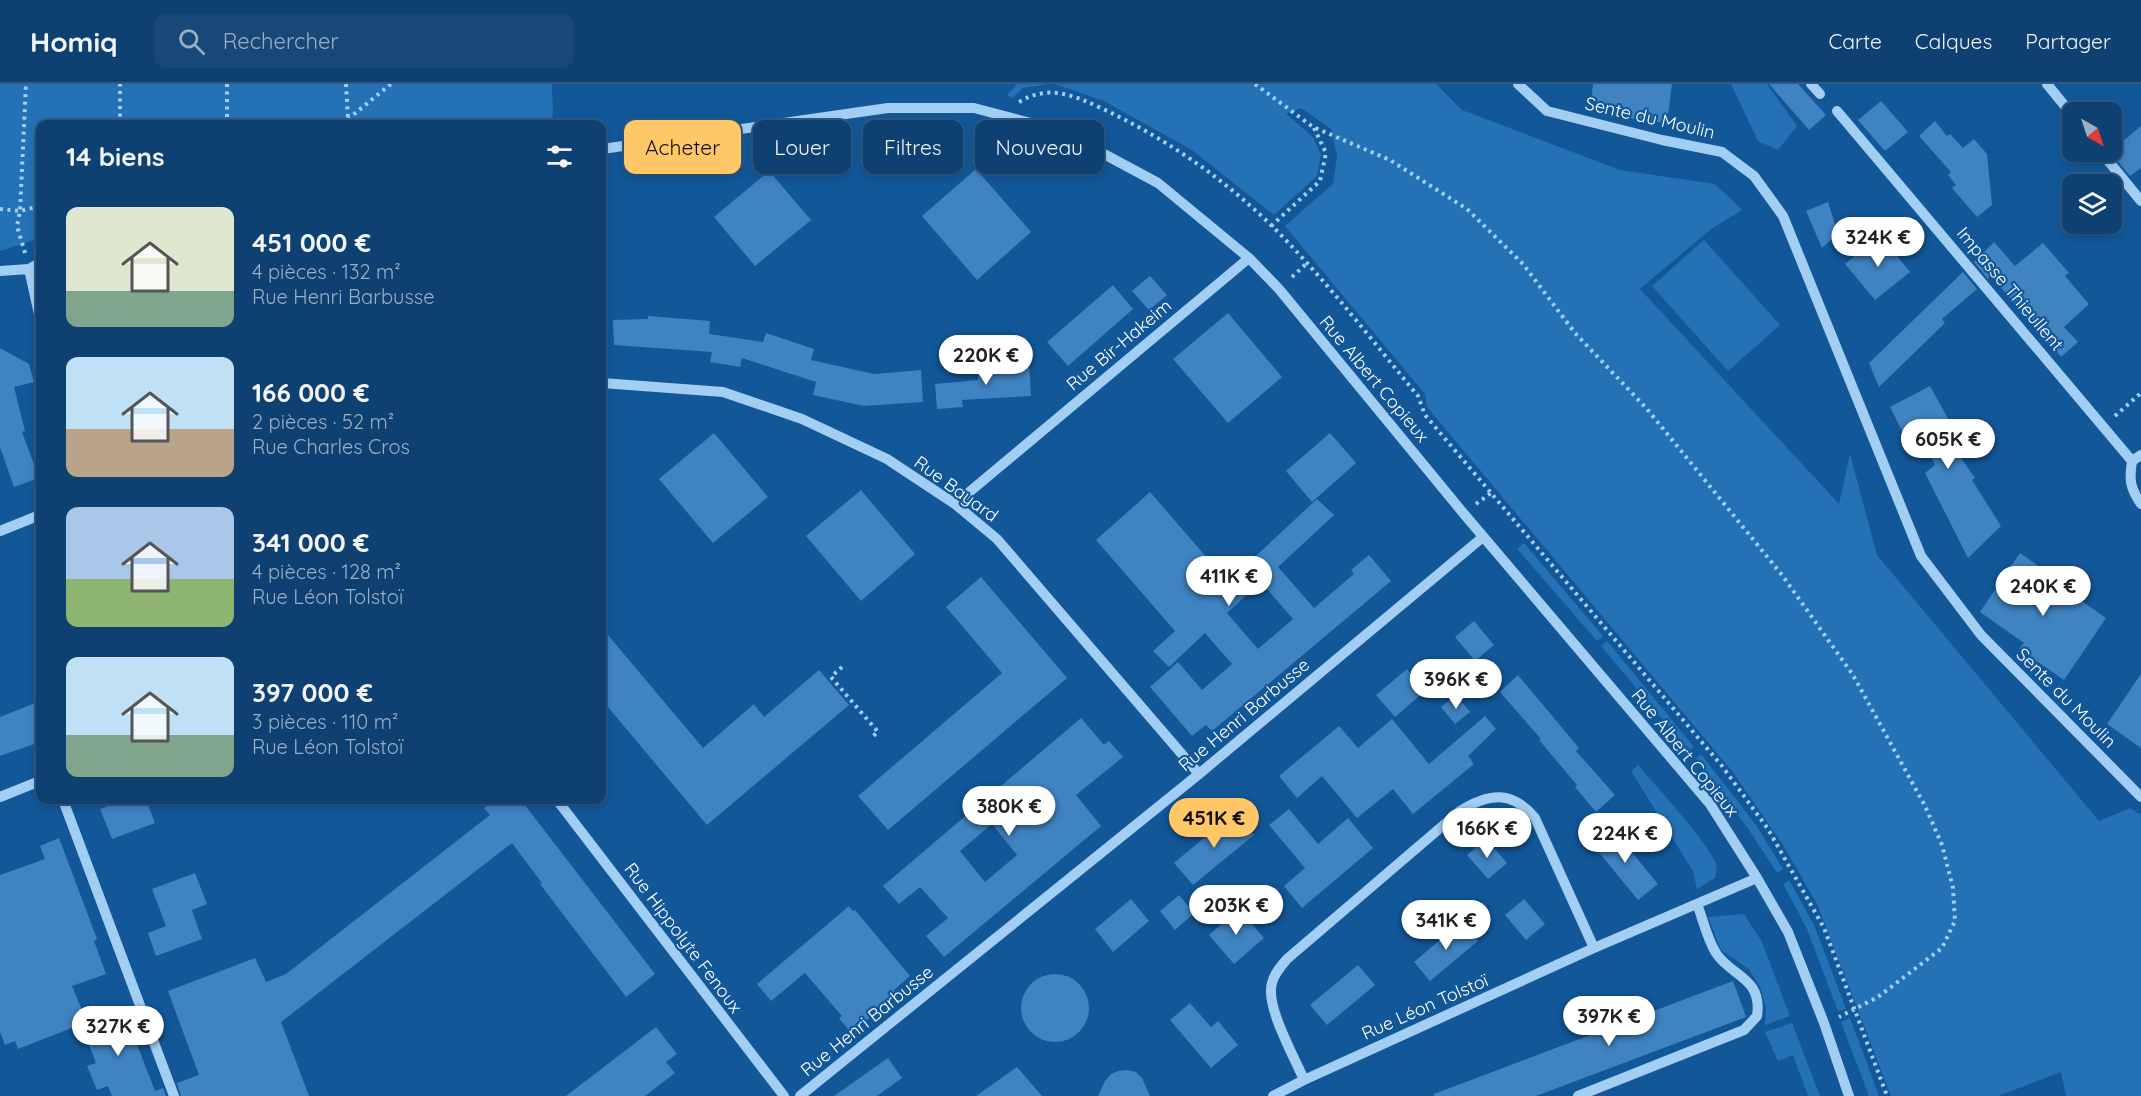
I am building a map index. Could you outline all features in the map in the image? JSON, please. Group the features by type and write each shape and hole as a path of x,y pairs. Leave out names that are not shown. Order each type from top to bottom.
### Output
{"street":[{"name":"Sente du Moulin","path":"1518,84 1546,111 1662,140 1722,152 1754,176 1783,216 1921,556 1981,635 2141,797"},
{"path":"1811,84 1820,94"},
{"path":"2048,84 2062,102"},
{"name":"Rue Albert Copieux","path":"606,149 888,108 974,108 1061,131 1158,183 1249,258 1279,290 1710,804 1788,932 1824,1023 1849,1096"},
{"name":"Impasse Thieullent","path":"1837,111 2104,426 2137,458"},
{"path":"2109,162 2141,201"},
{"name":"Rue Bir-Hakeim","path":"955,504 1249,258"},
{"path":"0,271 29,269 36,265"},
{"path":"29,269 36,301"},
{"name":"Rue Bayard","path":"606,383 723,392 802,419 870,450 955,504 997,539 1199,774"},
{"path":"2137,458 2129,477 2133,493 2141,504"},
{"path":"0,531 36,517"},
{"name":"Rue Henri Barbusse","path":"800,1096 1199,774 1484,537"},
{"path":"0,797 36,783"},
{"path":"1304,1080 1270,998 1272,982 1278,970 1287,959 1450,818 1477,800 1510,798 1525,806 1535,818 1594,948"},
{"path":"64,804 174,1096"},
{"name":"Rue Hippolyte Fenoux","path":"560,804 784,1096"},
{"name":"Rue Léon Tolstoï","path":"1273,1096 1594,948 1757,878"},
{"path":"1578,1096 1744,1030 1757,1016 1756,996 1744,977 1725,963 1715,952 1697,904"}],"path":[{"path":"26,84 20,212 17,226 29,269"},
{"path":"120,84 120,120"},
{"path":"227,84 227,120"},
{"path":"346,84 348,119"},
{"path":"348,119 391,84"},
{"path":"1255,84 1313,127 1390,160 1467,209 1523,264 1575,333 1647,409 1782,575 1852,675 1925,806 1942,845 1953,888 1955,921 1942,948 1878,997 1855,1010"},
{"path":"1002,115 1031,93 1051,89 1070,93 1141,127 1210,173 1271,226 1321,280 1418,396 1425,415 1722,766 1768,829 1824,928 1887,1096"},
{"path":"1271,226 1320,181 1326,153 1313,127"},
{"path":"0,208 20,212 36,207"},
{"path":"2104,426 2141,393"},
{"path":"842,667 831,676 878,732 873,736"}],"shaded area":[{"path":"0,84 552,84 553,120 36,120 36,239 0,251"},
{"path":"1017,84 1049,84 1023,88 1012,98 1007,95"},
{"path":"1055,84 1436,84 1462,110 1620,170 1715,184 1742,210 1711,229 1640,289 1839,504 1850,454 1877,555 2099,821 2130,808 2141,815 2141,1096 2066,1096 2061,1072 1998,1096 1891,1096 1817,904 1783,845 1732,771 1427,407 1425,394 1285,226 1333,184 1337,156 1331,129 1301,108 1286,114 1313,137 1321,155 1317,176 1274,215 1192,150 1104,101"},
{"path":"1731,84 1767,84 1797,126 1778,150 1758,141"},
{"path":"1704,240 1780,325 1728,371 1652,286"},
{"path":"1524,543 1603,636 1597,641 1517,549"},
{"path":"1607,641 1694,747 1689,751 1601,646"},
{"path":"1701,754 1756,825 1783,869 1777,873 1749,830 1696,759"},
{"path":"1638,765 1695,832 1714,859 1717,868 1715,878 1697,889 1693,871 1631,771"},
{"path":"1789,880 1814,925 1846,1009 1838,1011 1807,929 1783,884"},
{"path":"1744,914 1762,942 1790,1016 1765,1025 1766,1009 1761,989 1749,969 1721,950 1708,917"},
{"path":"1850,1018 1879,1096 1869,1096 1841,1022"},
{"path":"1792,1023 1820,1096 1808,1096 1793,1055 1778,1061 1765,1032"}],"building":[{"path":"1593,84 1672,84 1667,123 1612,116 1613,106 1591,104"},
{"path":"1769,84 1798,84 1826,115 1809,130"},
{"path":"1881,101 1908,132 1885,151 1858,120"},
{"path":"1935,121 1947,136 1950,134 1963,148 1974,139 1987,154 1992,205 1977,217 1952,188 1956,185 1948,175 1951,172 1919,136"},
{"path":"2141,126 2141,168 2130,176 2118,162 2122,162 2122,142"},
{"path":"975,170 975,174 980,174 1031,232 977,280 922,216"},
{"path":"765,174 772,174 811,220 755,266 714,217"},
{"path":"1828,202 1838,234 1822,248 1806,211"},
{"path":"1880,235 1910,272 1875,300 1845,264"},
{"path":"1994,242 2015,266 2043,243 2069,273 2065,276 2089,304 2064,327 2078,342 2061,357 1991,276 1988,279 1974,262"},
{"path":"1963,272 1977,289 1942,319 1945,323 1879,387 1869,363"},
{"path":"1150,276 1167,295 1149,310 1132,291"},
{"path":"1113,285 1133,309 1068,366 1047,342"},
{"path":"1228,313 1282,377 1228,423 1173,359"},
{"path":"648,316 710,321 709,334 763,342 766,333 814,349 811,360 874,374 921,370 923,402 864,406 813,395 816,382 742,358 740,367 710,362 712,352 614,345 613,320 648,319"},
{"path":"0,348 29,364 34,382 14,387 25,431 22,432 36,470 36,479 14,487 0,447"},
{"path":"1029,364 1031,396 962,400 963,407 937,409 935,384 978,380 978,367"},
{"path":"1930,386 1956,433 1947,438 1975,478 1972,480 2001,526 1968,558 1925,473 1935,465 1916,429 1904,435 1890,407"},
{"path":"714,433 768,497 713,543 659,479"},
{"path":"1330,433 1356,463 1312,502 1286,471"},
{"path":"861,490 915,554 861,601 806,536"},
{"path":"1150,492 1228,582 1317,499 1334,515 1278,567 1314,608 1354,574 1351,570 1369,555 1391,581 1212,731 1206,725 1192,736 1150,687 1178,662 1202,690 1232,664 1205,633 1169,667 1153,651 1175,631 1096,540","holes":["1261,582 1293,619 1258,649 1227,613"]},
{"path":"2020,553 2055,578 2053,581 2106,618 2064,680 2019,649 2024,643 1980,612"},
{"path":"981,577 1067,678 888,830 858,796 1002,673 946,607"},
{"path":"1474,621 1494,645 1475,661 1455,637"},
{"path":"606,633 703,748 754,704 764,717 819,670 849,705 707,825 606,705"},
{"path":"1407,669 1425,691 1395,717 1376,695"},
{"path":"2141,674 2141,748 2107,724"},
{"path":"1518,675 1579,748 1576,751 1615,795 1596,812 1575,787 1577,785 1539,740 1541,739 1500,692"},
{"path":"1456,695 1470,712 1455,724 1441,707"},
{"path":"36,703 36,743 0,756 0,717"},
{"path":"1485,716 1496,729 1468,756 1474,764 1413,814 1393,789 1357,818 1322,776 1297,798 1279,776 1339,726 1358,748 1392,719 1429,764"},
{"path":"1081,718 1104,745 1109,741 1123,757 1076,795 1101,826 944,957 926,936 948,918 920,887 899,904 883,886","holes":["992,824 1017,855 985,882 960,851"]},
{"path":"114,804 148,804 155,823 112,839 100,809"},
{"path":"489,804 524,804 655,974 626,997 540,884 542,883 512,843 281,1022 309,1096 181,1096 177,1083 199,1075 168,991 255,958 266,982 286,974 490,815 484,808"},
{"path":"1289,809 1318,844 1348,818 1373,848 1302,908 1284,886 1305,868 1269,825"},
{"path":"1235,812 1254,835 1193,885 1174,863"},
{"path":"1611,827 1658,884 1638,900 1592,844"},
{"path":"59,838 97,939 94,941 106,974 72,986 87,1022 18,1049 15,1041 5,1045 0,1032 0,875 45,859 40,846"},
{"path":"1486,839 1507,863 1488,879 1467,855"},
{"path":"195,873 207,904 192,910 202,939 156,956 148,933 166,926 152,889"},
{"path":"1179,895 1194,913 1175,930 1160,911"},
{"path":"1131,899 1149,921 1113,952 1095,929"},
{"path":"1524,899 1545,924 1526,940 1505,915"},
{"path":"849,906 853,911 855,910 910,976 894,990 898,995 851,1033 839,1018 842,1016 805,973 771,1001 757,984"},
{"path":"1239,909 1264,938 1234,964 1209,935"},
{"path":"1462,921 1478,941 1430,981 1414,962"},
{"path":"1358,965 1375,985 1327,1025 1310,1005"},
{"path":"1048,974 1062,974 1074,979 1084,989 1089,1008 1084,1027 1074,1037 1062,1042 1048,1042 1036,1037 1026,1027 1021,1015 1021,1001 1026,989 1036,979"},
{"path":"1733,981 1746,1017 1536,1096 1434,1096 1434,1094"},
{"path":"1190,1003 1211,1027 1218,1021 1238,1045 1211,1068 1170,1020"},
{"path":"123,1008 155,1091 163,1088 166,1096 112,1096 108,1086 97,1090 87,1066 96,1063 81,1024"},
{"path":"656,1027 677,1054 666,1062 675,1073 645,1096 566,1096"},
{"path":"888,1058 902,1078 877,1096 834,1096"},
{"path":"1017,1067 1042,1096 976,1096"},
{"path":"1127,1070 1136,1072 1142,1078 1150,1096 1098,1096 1111,1074"}]}
